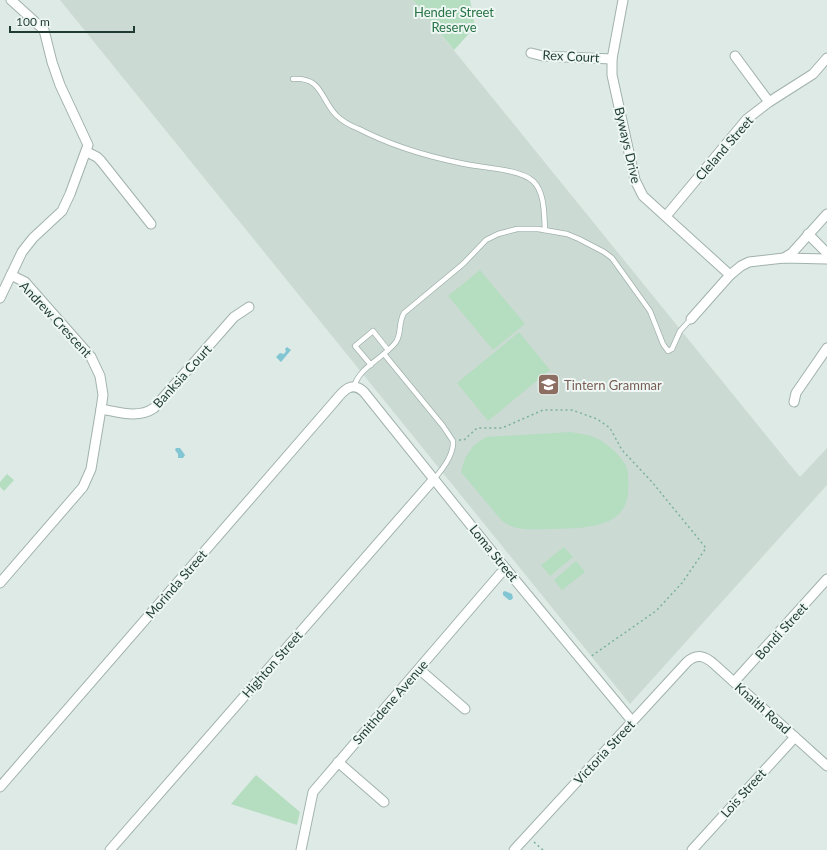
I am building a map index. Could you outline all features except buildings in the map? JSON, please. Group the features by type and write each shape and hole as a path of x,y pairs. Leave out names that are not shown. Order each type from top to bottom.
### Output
{"street":[{"path":"11,0 44,30 52,62 60,85 88,141 87,152 97,157 101,161 151,224"},
{"name":"Byways Drive","path":"623,0 612,59 612,76 635,180 643,196 730,275"},
{"name":"Rex Court","path":"531,53 543,56 612,59"},
{"path":"735,56 769,102"},
{"name":"Cleland Street","path":"666,216 747,119 769,102 813,74 827,58"},
{"name":"Andrew Crescent","path":"0,583 83,487 91,469 101,409 102,386 100,376 92,356 24,282 11,275 22,252 33,238 62,211 87,152"},
{"path":"784,258 792,253 827,214"},
{"path":"808,234 827,253"},
{"path":"691,319 730,275 741,266 749,262 784,258 827,259"},
{"path":"1,293 11,275"},
{"name":"Banksia Court","path":"101,409 137,414 154,408 234,317 250,307"},
{"path":"794,402 796,393 827,348"},
{"name":"Morinda Street","path":"0,787 343,391 349,387 354,387"},
{"name":"Loma Street","path":"354,387 361,389 364,392 506,569 632,721"},
{"name":"Highton Street","path":"110,850 434,479"},
{"name":"Smithdene Avenue","path":"301,850 313,792 500,574 506,569"},
{"name":"Bondi Street","path":"734,682 827,579"},
{"name":"Victoria Street","path":"514,850 686,662 696,656"},
{"name":"Knaith Road","path":"696,656 704,657 709,660 827,766"},
{"path":"419,669 465,709"},
{"name":"Lois Street","path":"692,850 795,737"},
{"path":"338,762 384,802"}],"lane":[{"path":"293,79 307,79 313,83 324,96 336,115 345,122 375,137 460,164 501,170 519,174 528,178 534,182 540,194 543,206 544,230"},
{"path":"354,387 360,374 384,354 398,339 401,318 404,313 463,264 486,240 498,234 517,228 544,230 567,234 579,238 612,258 650,311 663,344 668,351 672,349 680,331 691,319"},
{"path":"371,365 355,346 373,331 388,350"},
{"path":"384,354 443,426 453,441 452,450 442,469 434,479"}],"path":[{"path":"453,441 464,440 477,428 502,428 543,410 572,410 597,419 610,428 622,450 652,482 706,548 682,582 656,611 590,658"},
{"path":"527,836 543,850"}],"shaded area":[{"name":"Tintern Grammar","path":"60,0 413,0 800,477 827,448 827,485 630,704"}],"green space":[{"name":"Hender Street Reserve","path":"413,0 470,0 475,27 454,50"},
{"path":"480,270 525,324 493,350 448,296"},
{"path":"519,332 550,370 488,421 457,383"},
{"path":"570,432 589,436 603,442 618,455 627,468 628,492 626,504 615,518 602,524 574,528 532,529 508,525 502,521 461,472 465,458 474,445 486,437"},
{"path":"7,474 14,480 4,491 0,487 0,482"},
{"path":"564,547 573,557 550,576 541,565"},
{"path":"576,561 585,572 562,590 554,580"},
{"path":"256,775 300,812 297,825 231,804"}],"water":[{"path":"287,347 291,350 281,362 276,357 280,353 284,354"},
{"path":"176,448 180,448 185,455 183,458 178,458 178,454 175,450"},
{"path":"505,591 512,594 513,598 511,600 503,595 503,592"}],"place":[{"name":"Tintern Grammar","path":"548,385"}]}
